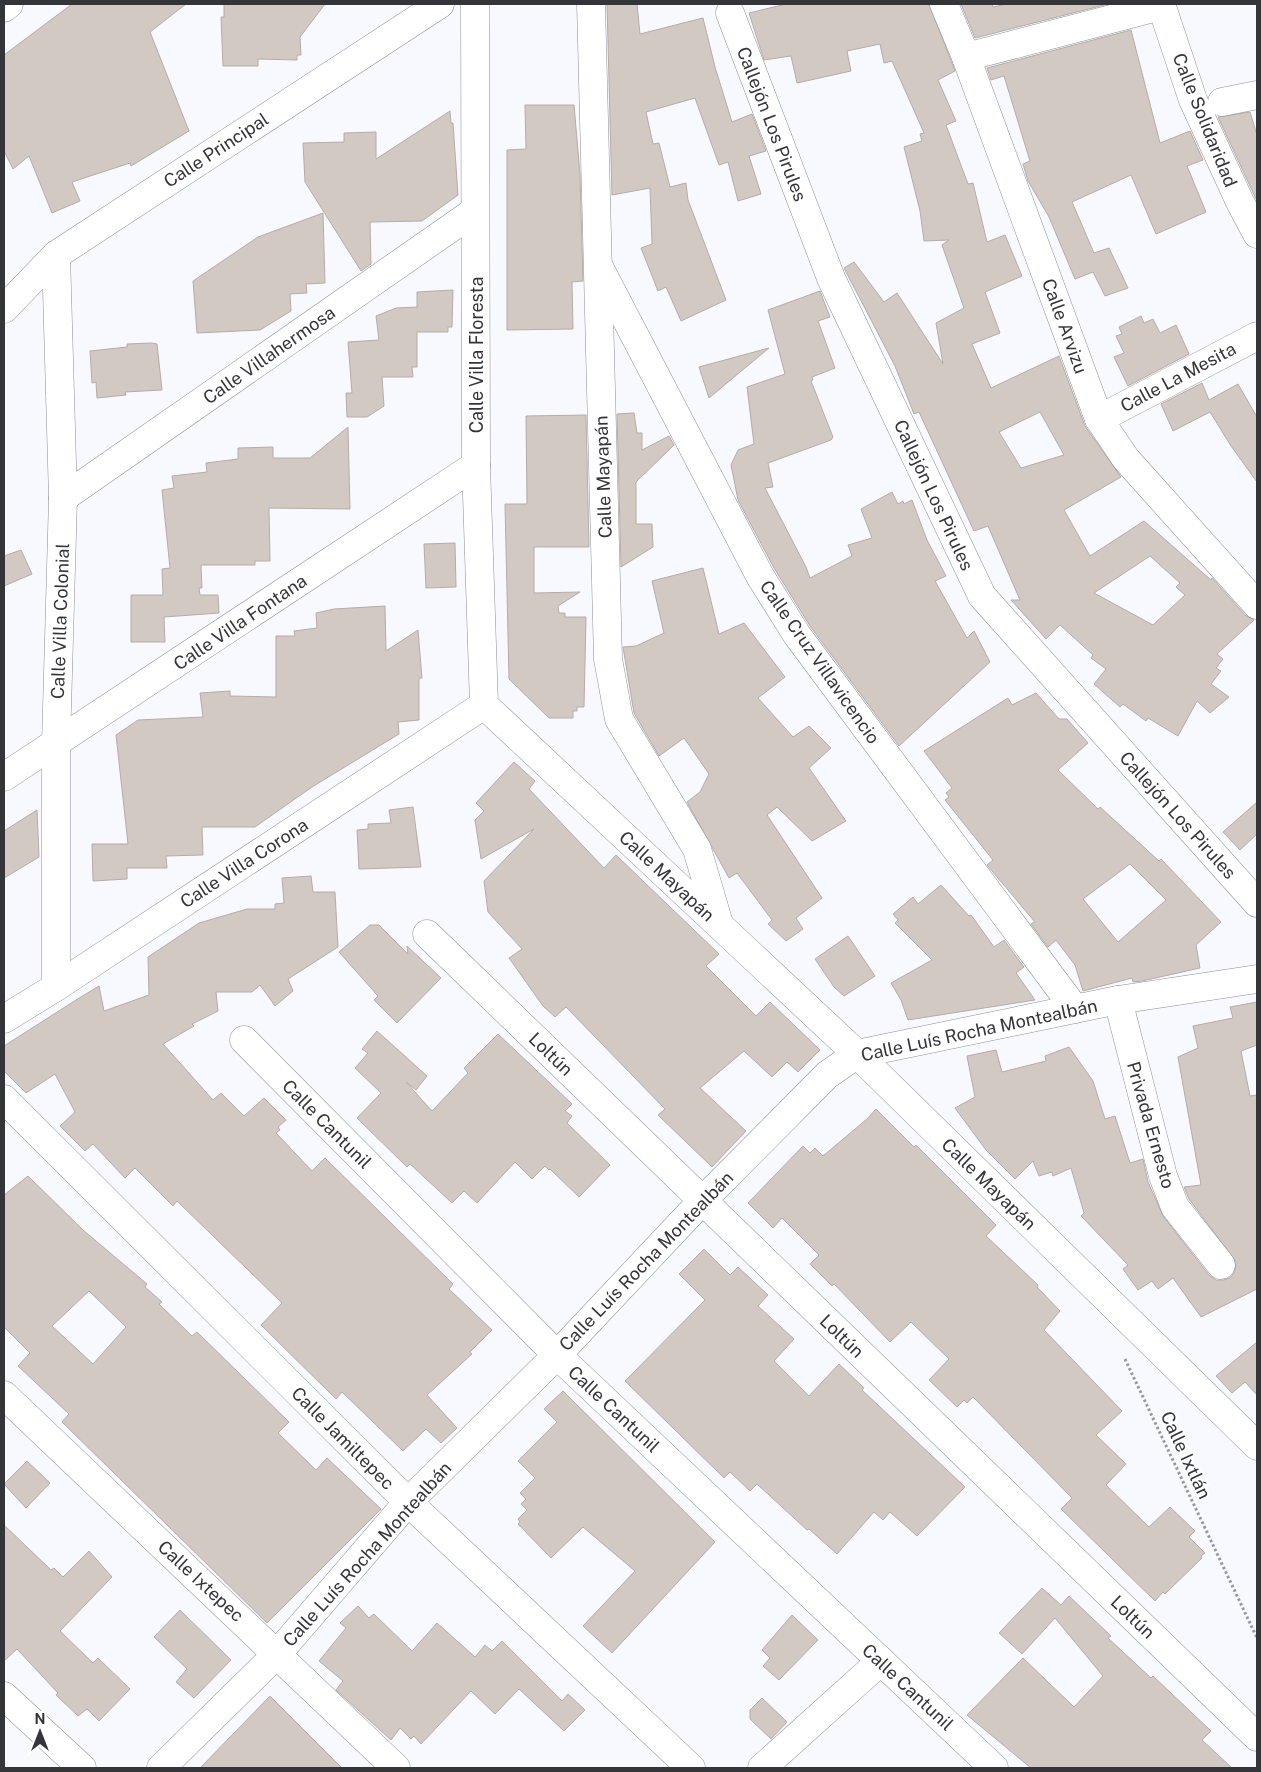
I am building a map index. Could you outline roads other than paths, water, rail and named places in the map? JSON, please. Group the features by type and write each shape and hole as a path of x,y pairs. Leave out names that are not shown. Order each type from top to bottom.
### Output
{"street":[{"path":"4,8 9,4"},
{"name":"Calle Principal","path":"4,308 56,255 440,4"},
{"name":"Calle Villa Floresta","path":"475,4 476,465 484,706"},
{"name":"Calle Mayapán","path":"591,4 596,262 608,659 619,719 697,849 719,924"},
{"name":"Calle Arvizu","path":"944,4 966,57 1099,419 1126,459 1254,595"},
{"path":"966,57 1161,5"},
{"name":"Calle Solidaridad","path":"1161,5 1194,100 1240,202 1257,234"},
{"name":"Callejón Los Pirules","path":"730,13 831,278 982,596 1257,903"},
{"path":"1222,102 1257,96"},
{"name":"Calle Villahermosa","path":"63,498 475,211"},
{"name":"Calle Villa Colonial","path":"56,255 63,498 56,744 56,988"},
{"name":"Calle Cruz Villavicencio","path":"596,262 760,576 797,635 1074,1009"},
{"name":"Calle La Mesita","path":"1099,419 1257,336"},
{"name":"Calle Villa Fontana","path":"4,777 476,465"},
{"name":"Calle Mayapán","path":"484,706 857,1054 1257,1446"},
{"name":"Calle Villa Corona","path":"4,1019 56,988 484,706"},
{"name":"Loltún","path":"427,934 1257,1737"},
{"name":"Calle Luís Rocha Montealbán","path":"161,1768 278,1654 408,1502 557,1355 702,1201 827,1075 857,1054 1118,1000 1257,979"},
{"name":"Privada Ernesto","path":"1118,1000 1163,1176 1175,1206 1220,1265"},
{"name":"Calle Cantunil","path":"244,1040 557,1355 994,1768"},
{"name":"Calle Jamiltepec","path":"4,1099 408,1502 691,1768"},
{"name":"Calle Ixtepec","path":"4,1395 396,1768"},
{"path":"762,1768 880,1661"},
{"path":"4,1696 82,1768"}]}
